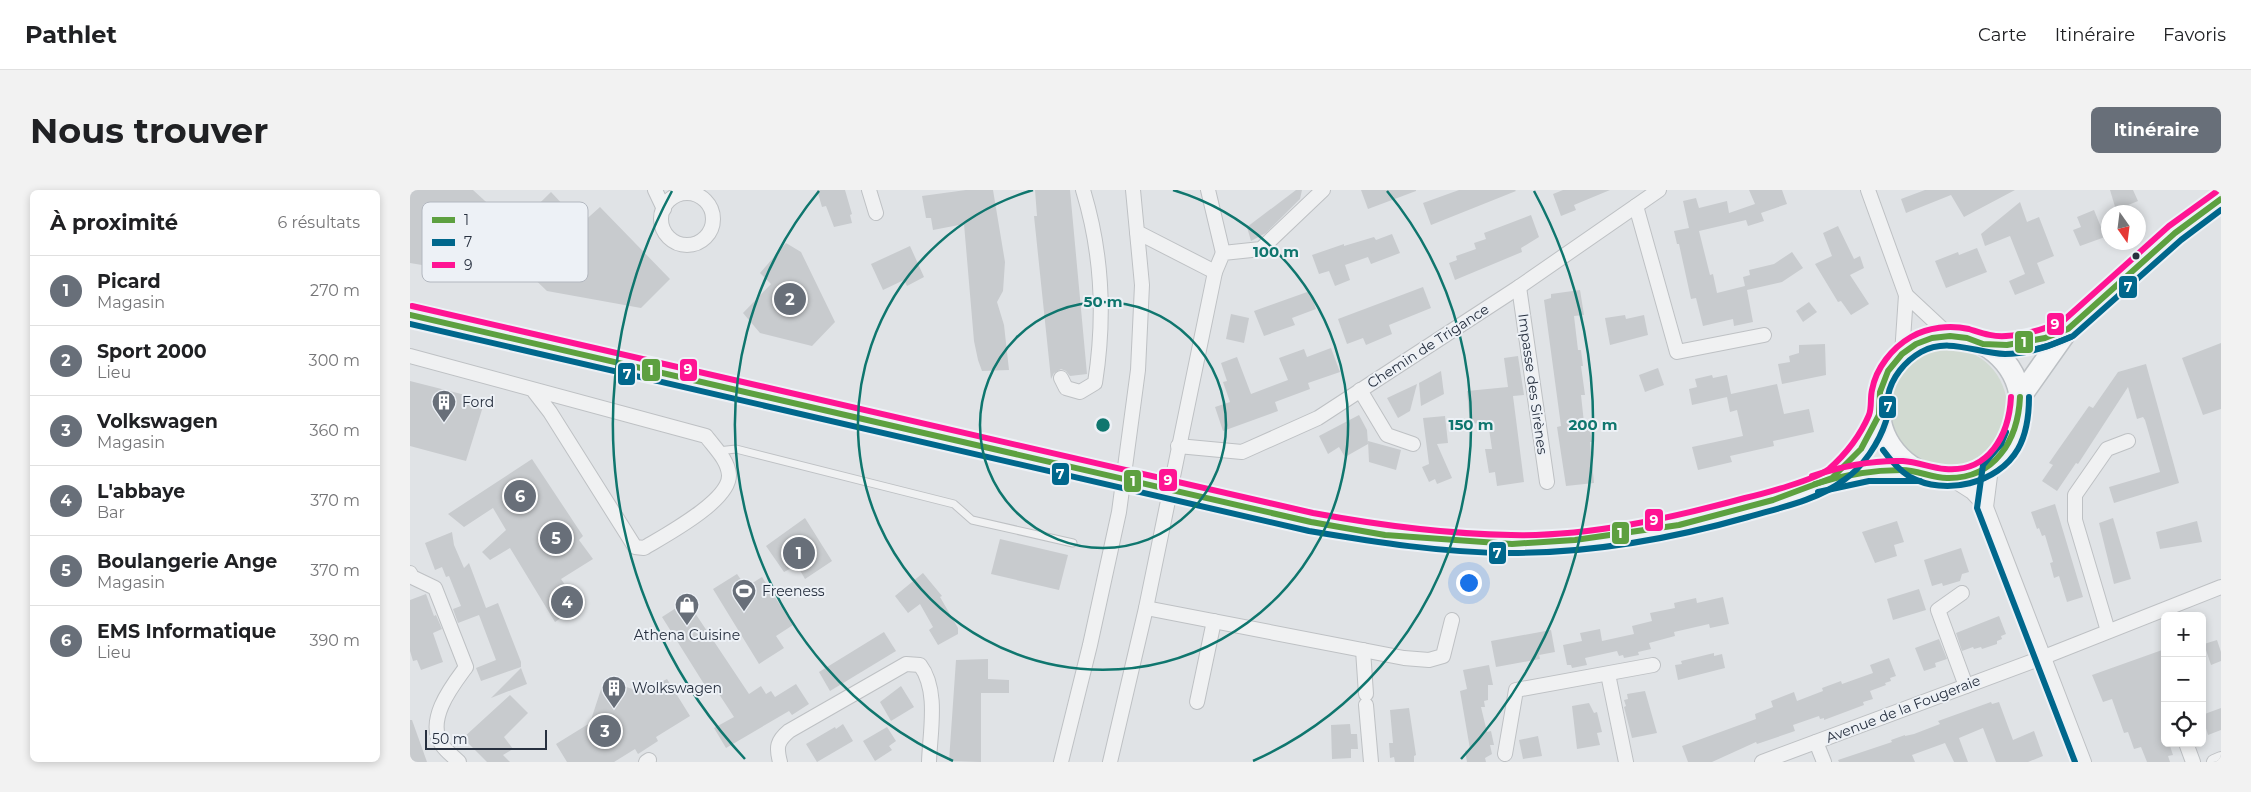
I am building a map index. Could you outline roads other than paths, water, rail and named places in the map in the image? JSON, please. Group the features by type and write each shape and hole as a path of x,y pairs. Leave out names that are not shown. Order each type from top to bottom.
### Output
{"main road":[{"path":"2020,397 2068,329 2175,233 2221,199"},
{"path":"410,315 1311,522 1385,535 1512,544 1575,540 1678,525 1764,503 1832,478 1872,470 1921,472 1950,478 1981,470 1995,461 2008,448 2016,433 2020,415 2020,397 2014,376 2001,358 1983,344 1967,338 1950,336 1932,338 1916,344 1902,354 1888,372 1882,385 1879,415 1883,433 1892,449 1905,462 1921,472"},
{"path":"1983,344 2007,345 2045,338 2068,329"},
{"path":"1832,478 1861,449 1879,415"}],"street":[{"path":"656,190 664,209"},
{"path":"869,190 876,213"},
{"path":"1061,378 1066,388 1080,392 1095,383 1098,365 1101,300 1092,218 1083,190"},
{"path":"1061,762 1090,645 1119,512 1138,370 1142,285 1133,190"},
{"path":"1110,762 1146,608 1215,272 1223,253 1208,190"},
{"path":"1223,253 1262,249 1323,190"},
{"name":"Chemin de Trigance","path":"1178,446 1242,452 1318,418 1519,286 1659,190"},
{"path":"1868,190 1906,295 1902,354"},
{"path":"669,193 708,195 712,224 705,237 692,244 678,243 666,234 661,220 669,193"},
{"path":"1636,206 1677,352 1764,335"},
{"path":"1137,232 1215,272"},
{"name":"Impasse des Sirènes","path":"1519,286 1547,482"},
{"path":"1906,295 1950,336"},
{"path":"410,356 706,436 718,451 729,473 729,482 721,495 700,512 644,548 635,547 550,412 533,390"},
{"path":"1360,390 1387,435 1413,444"},
{"path":"2108,631 2075,520 2075,495 2107,449 2128,441"},
{"path":"1986,507 1991,468 1995,461"},
{"path":"1950,478 1972,492 1986,507 2084,762"},
{"path":"410,573 412,577 435,588 466,667 444,699 437,727 441,745 459,762"},
{"name":"Avenue de la Fougeraie","path":"1762,762 2044,657 2221,587"},
{"path":"1962,592 1938,610 1966,686"},
{"path":"1146,608 1404,658 1429,660 1443,656 1452,620"},
{"path":"1197,702 1214,621"},
{"path":"1363,650 1370,762"},
{"path":"780,762 777,748 779,740 789,732 906,664 920,665 927,675 931,689 929,762"},
{"path":"1506,754 1516,690 1653,665"},
{"path":"1608,674 1626,762"},
{"path":"1816,742 1824,762"},
{"path":"2187,747 2193,762"},
{"path":"2214,762 2221,759"}],"lane":[{"path":"718,451 736,449 954,504 972,520 1073,543"}],"place":[{"name":"Sport 2000","path":"790,299"},
{"name":"Ford","path":"444,423"},
{"name":"EMS Informatique","path":"520,496"},
{"name":"Boulangerie Ange","path":"556,538"},
{"name":"Picard","path":"799,553"},
{"name":"L'abbaye","path":"567,602"},
{"name":"Freeness","path":"744,612"},
{"name":"Athena Cuisine","path":"687,626"},
{"name":"Wolkswagen","path":"614,709"},
{"name":"Volkswagen","path":"605,731"}]}
